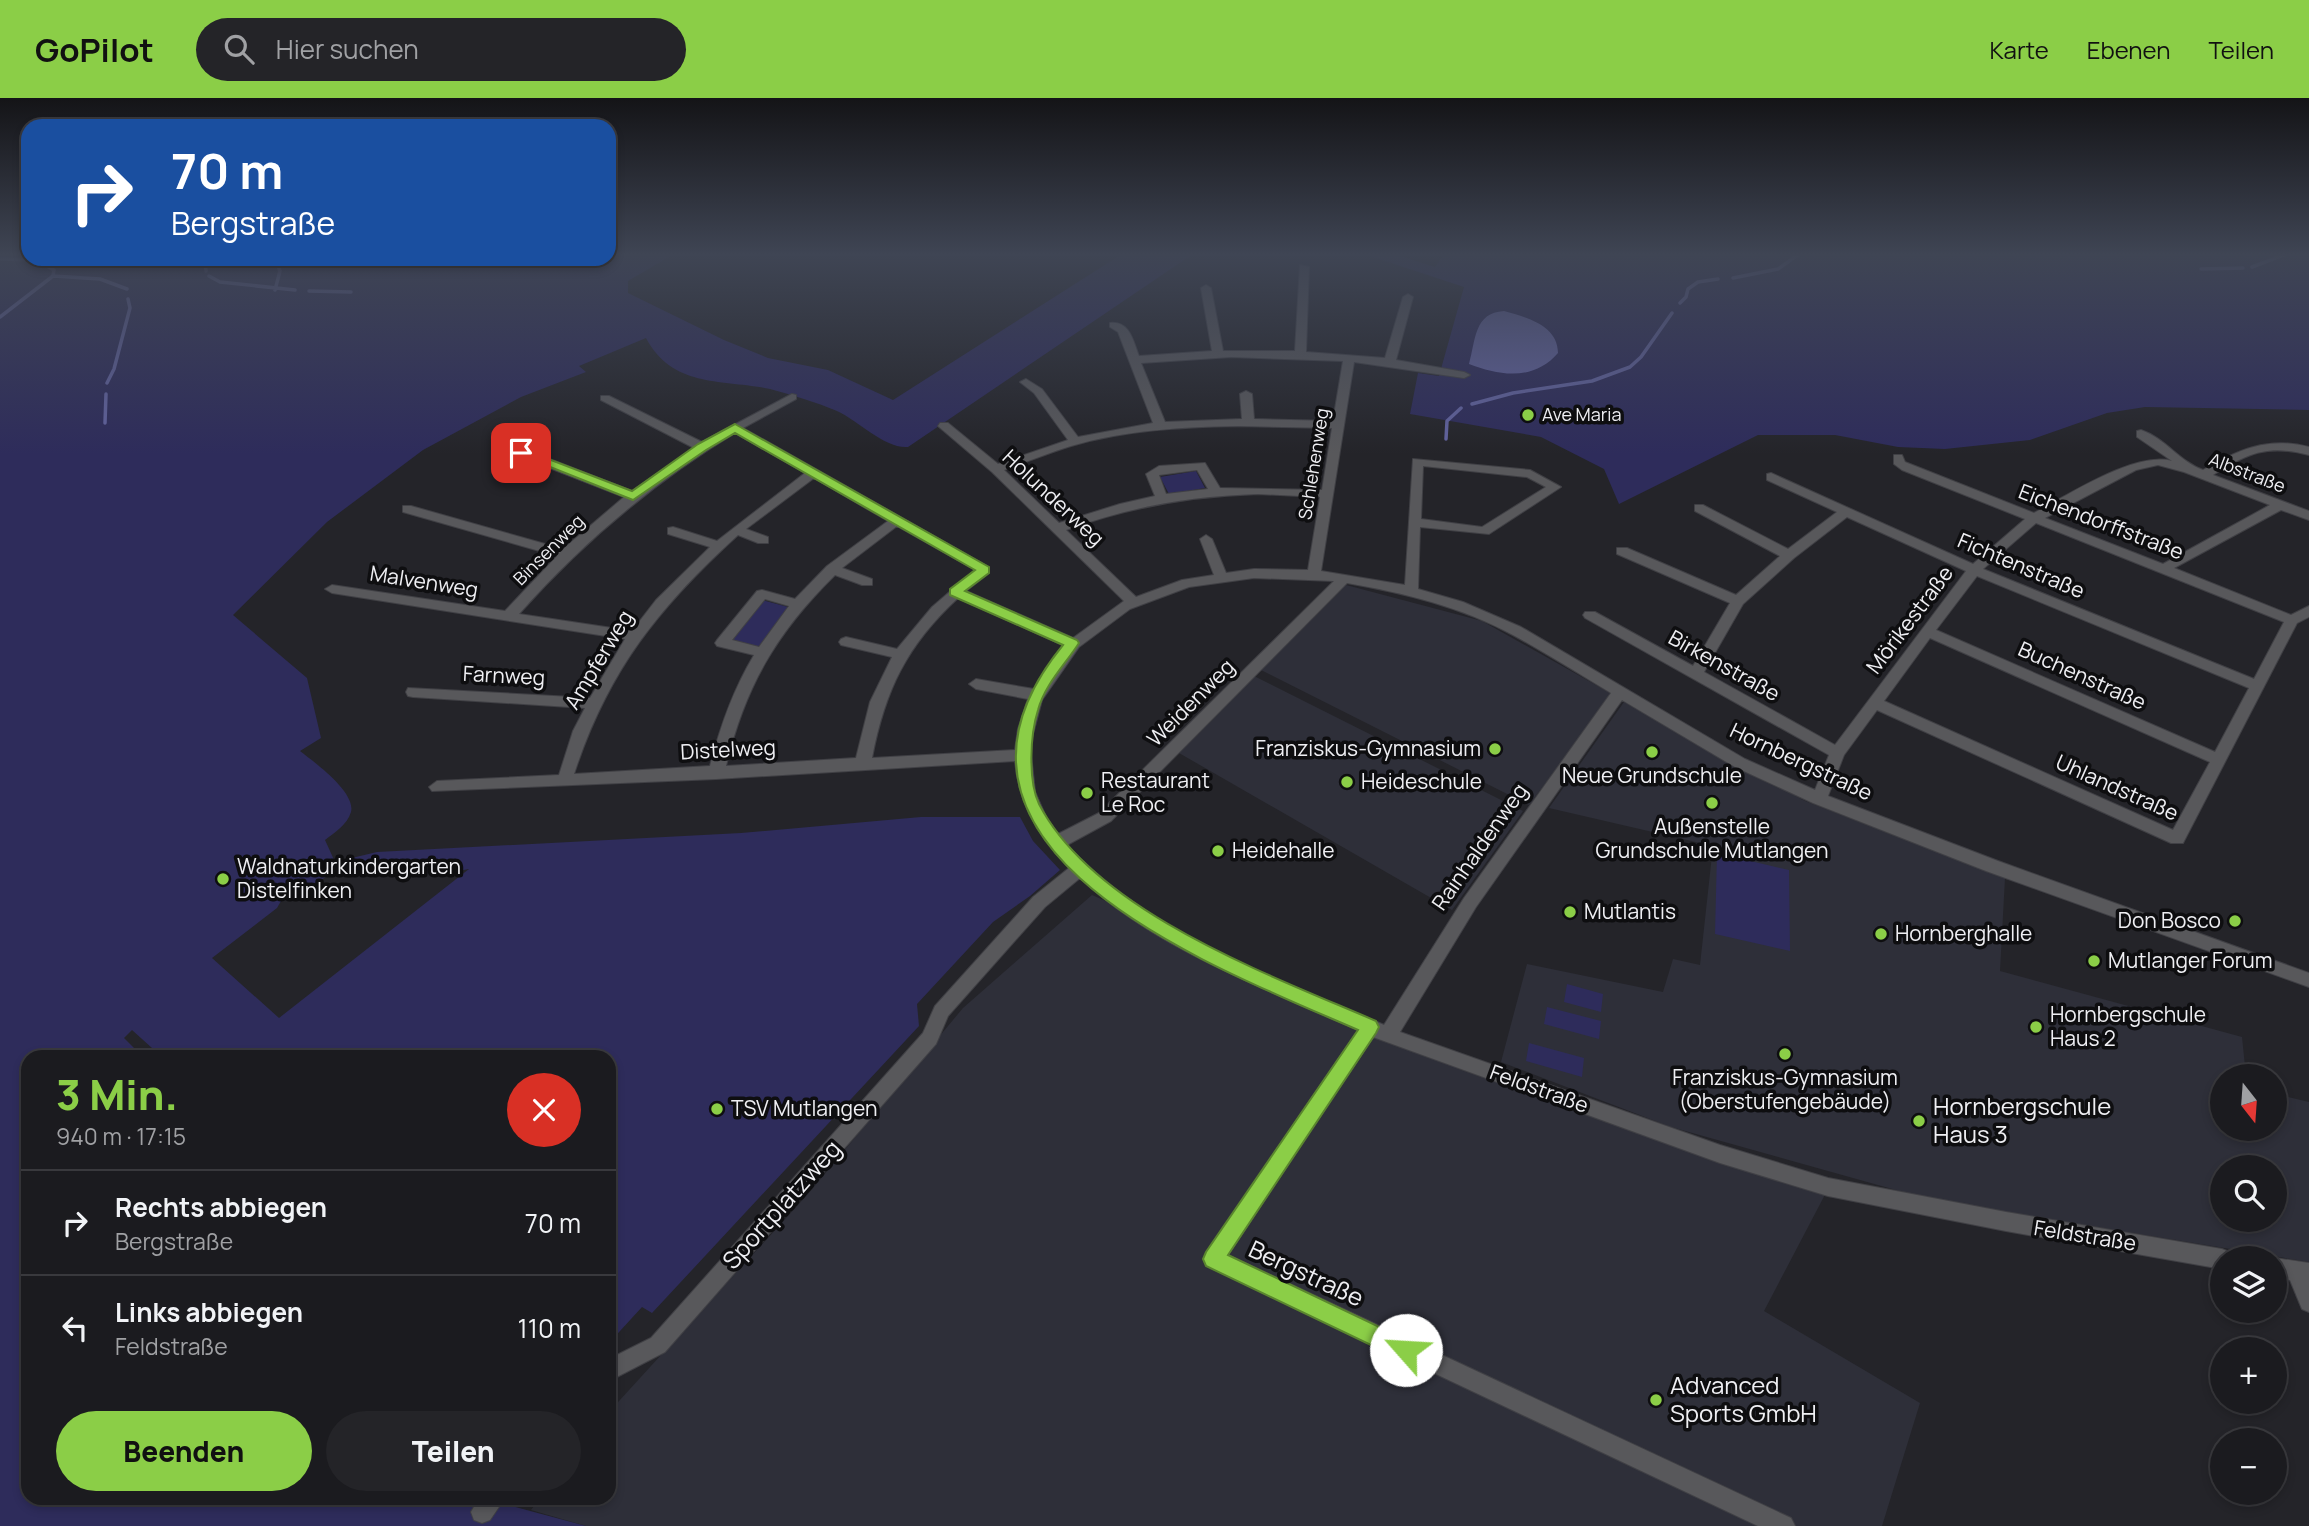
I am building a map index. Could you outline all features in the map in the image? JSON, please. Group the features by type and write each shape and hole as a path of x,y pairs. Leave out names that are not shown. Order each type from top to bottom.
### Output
{"street":[{"path":"1212,321 1218,353"},
{"path":"1300,355 1302,321"},
{"path":"1390,362 1401,321"},
{"path":"1114,325 1123,330 1160,425"},
{"path":"1136,360 1218,353 1300,355 1390,362 1464,375"},
{"name":"Schlehenweg","path":"1314,575 1349,359"},
{"path":"1026,382 1038,391 1075,441"},
{"path":"1246,394 1248,422"},
{"name":"Binsenweg","path":"509,616 566,554 633,496 702,447 792,397"},
{"path":"605,398 702,447"},
{"path":"996,469 1075,441 1160,425 1248,422 1337,425"},
{"name":"Holunderweg","path":"944,426 996,469 1133,602"},
{"path":"735,428 984,570 955,592 900,654 887,676 869,724 863,763"},
{"name":"Albstraße","path":"2141,434 2163,447 2188,468 2309,516"},
{"path":"499,444 633,496"},
{"path":"2204,475 2267,444 2289,445 2309,451"},
{"name":"Eichendorffstraße","path":"1898,458 1900,464 1906,467 2292,620"},
{"name":"Mörikestraße","path":"1819,799 1837,754 1974,570 2033,519 2132,467 2158,461 2188,468"},
{"path":"1411,591 1417,462 1530,474 1555,487 1484,531 1415,522"},
{"path":"1162,499 1152,474 1159,470 1201,466 1215,490"},
{"name":"Ampferweg","path":"565,779 593,703 634,636 661,602 717,545 759,509 814,472"},
{"name":"Fichtenstraße","path":"1771,477 1974,570 2258,686"},
{"path":"1059,528 1119,507 1215,490 1327,494"},
{"path":"2165,568 2280,505"},
{"path":"1699,508 1789,555"},
{"path":"408,509 566,554"},
{"path":"1696,674 1738,601 1789,555 1846,511"},
{"path":"716,773 722,742 739,696 762,652 798,604 832,569 865,541 897,520"},
{"path":"737,530 763,540"},
{"path":"673,531 717,545"},
{"path":"1206,539 1221,576"},
{"path":"1622,551 1738,601"},
{"path":"832,569 867,582"},
{"name":"Hornbergstraße","path":"1286,573 1344,579 1411,591 1488,615 1740,763 1819,799 1992,866 2309,980"},
{"name":"Feldstraße","path":"1286,573 1221,576 1177,585 1133,602 1101,620 1072,643 1051,670 1037,695 1025,730 1023,755 1030,803 1056,843 1079,869 1143,917 1215,959 1379,1031 1696,1146 1829,1187 2035,1228 2210,1257"},
{"name":"Weidenweg","path":"1056,843 1105,817 1344,579"},
{"name":"Malvenweg","path":"332,589 634,636"},
{"path":"955,592 1072,643"},
{"path":"762,652 722,643 762,594 798,604"},
{"path":"2292,620 2309,611"},
{"name":"Birkenstraße","path":"1590,615 1837,754"},
{"name":"Uhlandstraße","path":"1874,703 2178,839 2292,620"},
{"name":"Buchenstraße","path":"1928,632 2219,760"},
{"path":"846,642 900,654"},
{"path":"976,684 1037,695"},
{"name":"Farnweg","path":"413,692 593,703"},
{"name":"Rainhaldenweg","path":"1379,1031 1533,810 1620,692"},
{"name":"Distelweg","path":"437,787 1023,755"},
{"name":"Sportplatzweg","path":"616,1366 658,1345 930,1038 940,1012 1039,902 1079,869"},
{"name":"Bergstraße","path":"1379,1031 1213,1259 1783,1526"},
{"path":"2303,1272 2309,1302"}],"shaded area":[{"path":"0,321 684,321 768,358 828,370 893,400 1017,321 1095,321 908,447 890,444 837,411 804,399 770,389 701,379 685,374 670,366 657,354 646,338 579,366 586,372 521,397 423,450 327,522 233,615 307,678 321,738 300,751 333,778 351,804 347,821 325,840 335,862 377,852 741,833 921,817 1020,817 1033,841 1060,870 1030,896 993,922 917,1004 919,1026 652,1313 642,1307 616,1335 616,1050 154,1050 132,1030 124,1038 136,1050 21,1050 21,1505 508,1505 586,1526 0,1526","holes":["440,859 443,874 469,869 279,1018 212,958 277,908 285,894 316,883 344,867 361,866 372,869"]},
{"path":"1455,321 2309,321 2309,410 2145,407 2107,413 2030,440 1945,449 1898,447 1835,435 1758,435 1619,504 1604,469 1541,437 1410,414 1418,373 1439,376"},
{"path":"1196,471 1205,488 1169,494 1160,477"},
{"name":"Franziskus-Gymnasium","path":"1346,585 1482,621 1612,694 1529,805 1261,670"},
{"path":"762,600 788,607 759,647 731,641"},
{"name":"Heideschule","path":"1254,676 1523,811 1452,910 1179,753"},
{"path":"1624,702 1805,801 2005,878 2000,971 2242,1037 2245,1064 2210,1064 2210,1141 2287,1141 2287,1097 2309,1102 2309,1262 2287,1258 2287,1246 2212,1246 1928,1199 1671,1127 1501,1062 1527,964 1663,992 1673,959 1700,965 1713,846 1549,808"},
{"path":"1717,853 1789,870 1790,951 1715,934"},
{"path":"1092,895 1388,1035 1829,1187 1764,1311 1920,1403 1882,1526 586,1526 531,1510 535,1505 616,1505 616,1404 808,1194 963,1008"},
{"path":"1567,984 1603,994 1601,1012 1564,1002"},
{"path":"1547,1007 1601,1021 1599,1039 1544,1024"},
{"path":"1529,1043 1584,1058 1582,1077 1526,1061"}],"water":[{"path":"1532,321 1553,335 1558,353 1538,368 1516,374 1469,364 1475,337 1482,322"}],"waterway":[{"path":"107,383 114,369 127,321"},
{"path":"1472,404 1513,393 1592,381 1630,367 1641,357 1667,321"},
{"path":"105,423 106,394"},
{"path":"1446,439 1447,421 1461,408"}],"place":[{"name":"Ave Maria","path":"1528,415"},
{"name":"Franziskus-Gymnasium","path":"1495,749"},
{"name":"Neue Grundschule","path":"1652,752"},
{"name":"Heideschule","path":"1347,782"},
{"name":"Restaurant Le Roc","path":"1087,793"},
{"name":"Außenstelle Grundschule Mutlangen","path":"1712,803"},
{"name":"Heidehalle","path":"1218,851"},
{"name":"Waldnaturkindergarten Distelfinken","path":"223,879"},
{"name":"Mutlantis","path":"1570,912"},
{"name":"Don Bosco","path":"2235,921"},
{"name":"Hornberghalle","path":"1881,934"},
{"name":"Mutlanger Forum","path":"2094,961"},
{"name":"Hornbergschule Haus 2","path":"2036,1027"},
{"name":"Franziskus-Gymnasium (Oberstufengebäude)","path":"1785,1054"},
{"name":"TSV Mutlangen","path":"717,1109"},
{"name":"Hornbergschule Haus 3","path":"1919,1121"},
{"name":"Advanced Sports GmbH","path":"1656,1400"}],"route":[{"path":"521,453 633,496 702,447 735,428 984,570 955,592 1072,643 1051,670 1030,709 1023,755 1030,803 1056,843 1079,869 1143,917 1215,959 1370,1027 1213,1259 1406,1350"}]}
